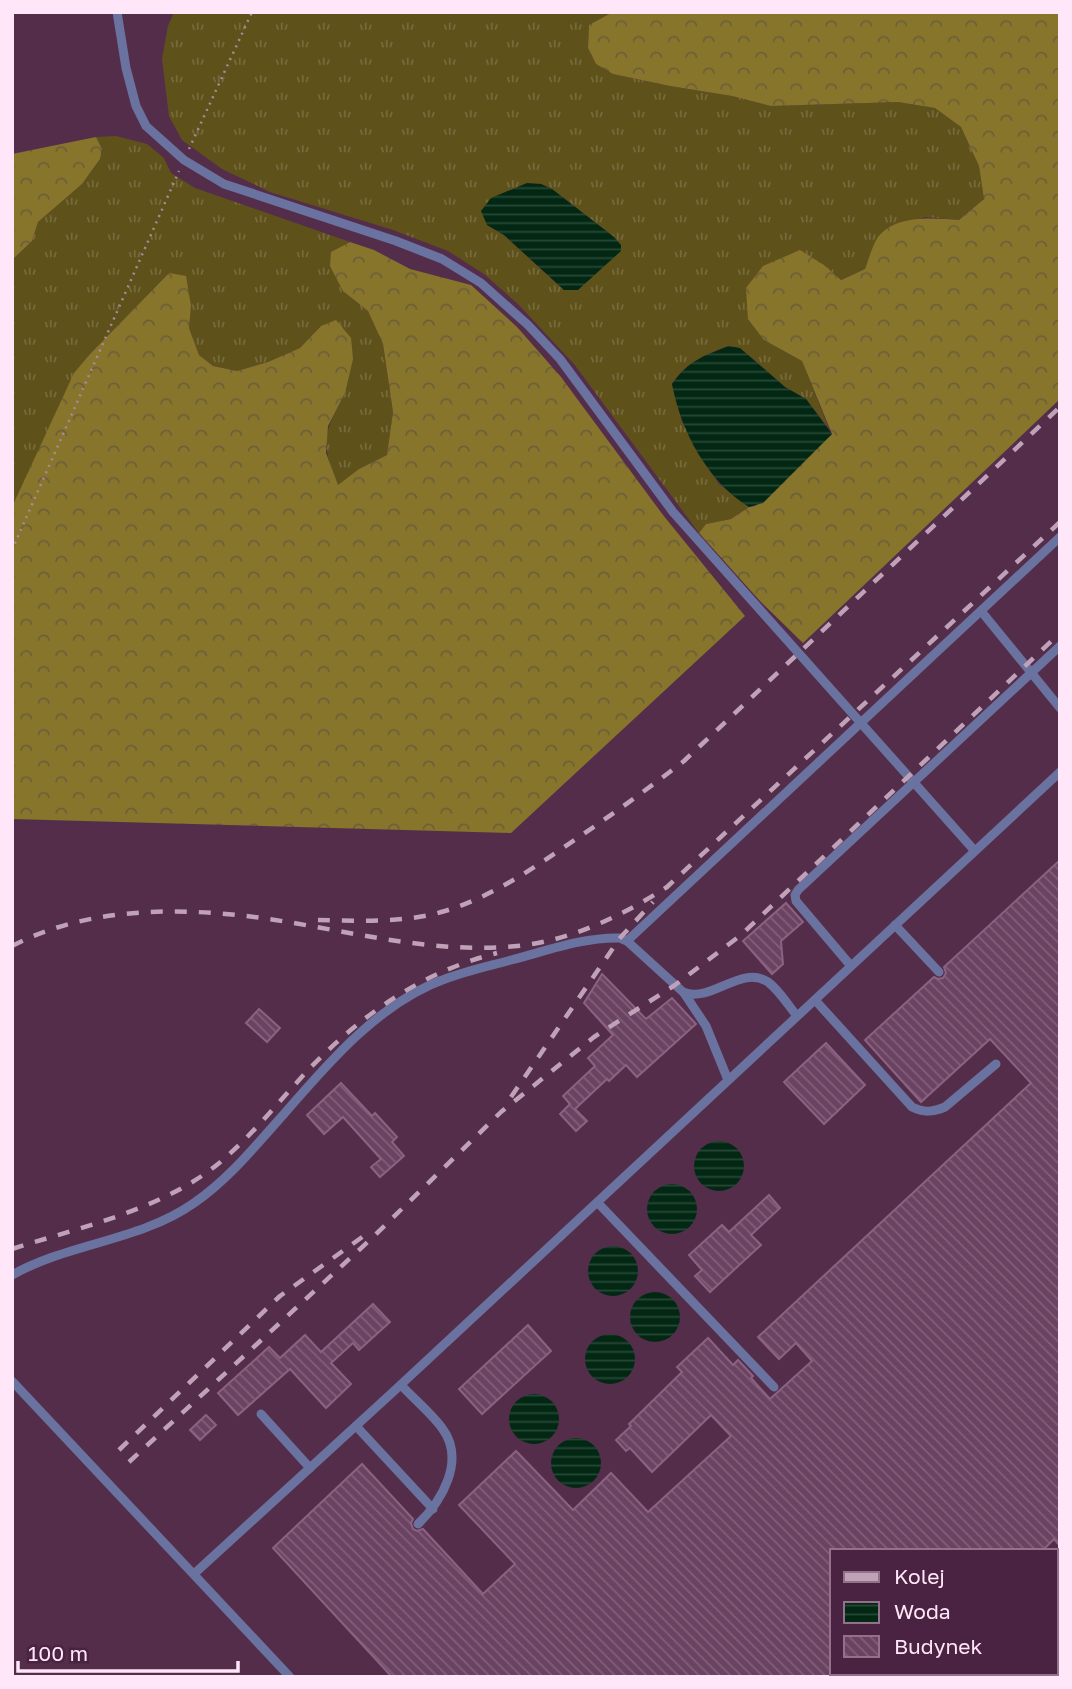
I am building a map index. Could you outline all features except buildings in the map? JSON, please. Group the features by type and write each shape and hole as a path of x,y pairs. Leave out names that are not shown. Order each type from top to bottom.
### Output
{"lane":[{"path":"117,12 126,68 136,106 146,126 184,160 224,184 396,241 442,260 498,296 560,359 673,512 974,850"},
{"path":"627,941 1060,537"},
{"path":"981,611 1060,708"},
{"path":"851,966 796,901 795,895 1060,646"},
{"path":"195,1573 598,1203 1060,772"},
{"path":"895,925 939,972"},
{"path":"12,1275 36,1264 160,1222 191,1205 238,1165 311,1082 356,1038 386,1012 431,985 570,944 612,938 627,941 683,992 698,1010 728,1080"},
{"path":"683,992 691,995 705,994 745,978 755,977 771,984 797,1016"},
{"path":"815,999 912,1107 919,1111 945,1108 996,1064"},
{"path":"598,1203 774,1387"},
{"path":"12,1381 290,1677"},
{"path":"401,1385 442,1427 452,1449 447,1481 433,1509 418,1524"},
{"path":"261,1413 310,1468"},
{"path":"356,1426 433,1509"}],"path":[{"path":"12,550 251,12"}],"green space":[{"path":"174,12 621,12 609,14 589,25 588,48 596,64 613,74 771,106 898,102 935,108 961,127 979,166 984,199 959,220 925,217 879,236 865,269 840,280 824,265 764,340 802,361 829,429 806,399 785,387 753,359 728,346 697,360 678,376 672,384 682,422 719,484 749,507 731,519 706,524 699,533 574,364 518,304 484,274 448,251 393,230 270,192 222,169 182,140 169,116 162,59 168,26","holes":["541,184 552,189 614,237 564,290 504,235 487,225"]},
{"path":"1060,12 1060,399 803,643 760,601 699,533 706,524 731,519 755,506 832,434 802,361 764,340 748,319 746,288 763,266 800,250 841,280 865,269 878,237 895,224 916,219 959,220 984,199 979,166 961,127 935,108 898,102 771,106 613,74 596,64 588,48 589,25 609,14"},
{"path":"116,136 147,144 164,158 171,173 195,188 350,242 332,252 343,291 368,311 383,344 393,412 387,455 359,469 337,486 328,458 327,438 332,419 345,393 321,326 300,348 268,362 237,371 213,366 199,355 189,328 191,306 169,273 91,353 12,507 12,260 32,241 38,222 82,184 100,159 102,149 96,137"},
{"path":"96,137 102,149 100,159 82,184 38,222 32,241 12,260 12,154"},
{"path":"350,242 374,250 410,269 471,285 517,327 561,377 663,515 745,616 511,833 12,819 12,507 74,373 169,273 186,276 191,306 189,328 199,355 213,366 237,371 268,362 300,348 321,326 336,320 351,338 353,359 345,393 328,426 326,453 338,485 359,469 387,455 393,412 383,344 368,311 343,291 330,266 331,252"}],"water":[{"path":"527,183 541,184 552,189 621,245 621,251 578,290 564,290 504,235 487,225 481,211 491,198"},
{"path":"729,346 740,348 785,387 806,399 832,434 763,503 749,507 721,483 698,453 682,419 672,384 697,360"},
{"path":"719,1141 736,1149 744,1166 736,1183 719,1191 702,1183 694,1166 702,1149"},
{"path":"672,1184 689,1192 697,1209 689,1226 672,1234 655,1226 647,1209 655,1192"},
{"path":"613,1246 630,1254 638,1271 630,1288 613,1296 596,1288 588,1271 596,1254"},
{"path":"655,1292 672,1300 680,1317 672,1334 655,1342 638,1334 630,1317 638,1300"},
{"path":"610,1334 627,1342 635,1359 627,1376 610,1384 593,1376 585,1359 593,1342"},
{"path":"534,1394 551,1402 559,1419 551,1436 534,1444 517,1436 509,1419 517,1402"},
{"path":"576,1438 593,1446 601,1463 593,1480 576,1488 559,1480 551,1463 559,1446"}],"railway":[{"path":"318,920 398,919 445,911 514,880 590,830 684,761 1060,407"},
{"path":"12,946 68,924 156,912 246,916 420,944 491,948 545,942 600,924 667,887 1060,522"},
{"path":"129,1462 372,1238 501,1112 594,1037 675,985 741,935 1060,633"},
{"path":"511,1097 620,938 653,902"},
{"path":"12,1249 120,1216 196,1180 230,1153 330,1048 373,1012 419,983 444,971 497,953"},
{"path":"119,1450 280,1296 365,1235"}]}
